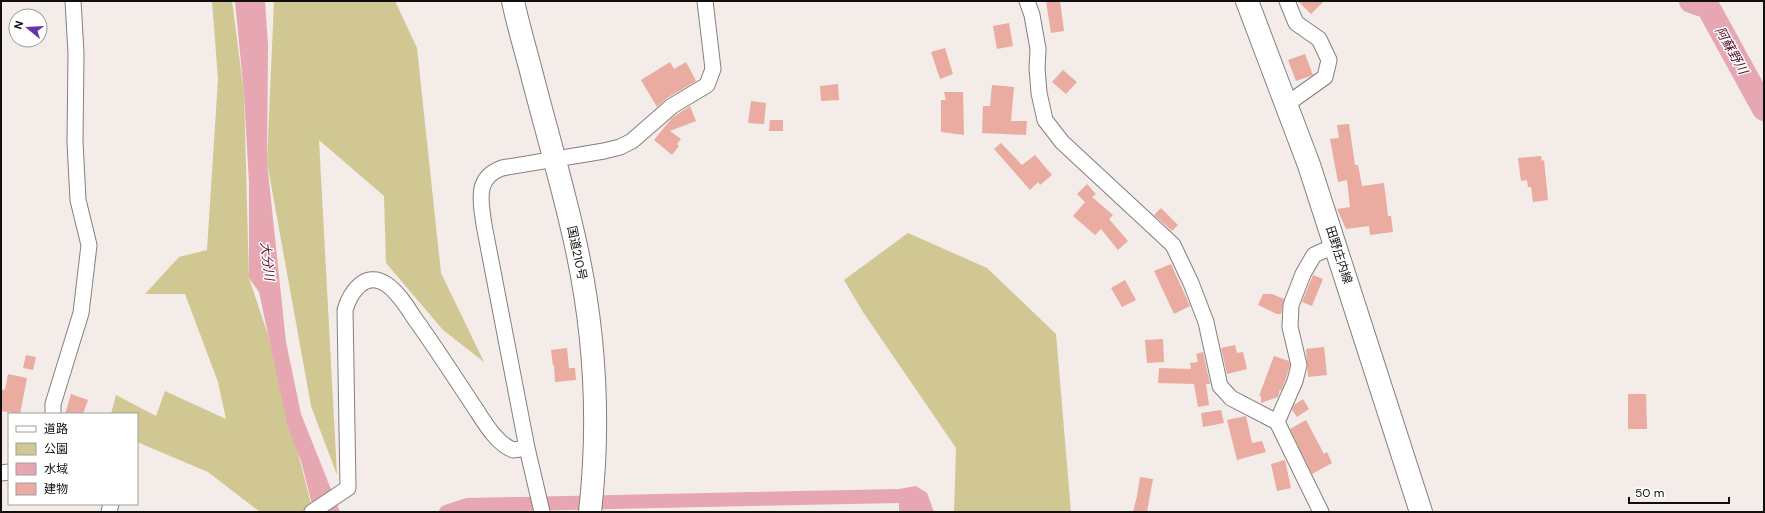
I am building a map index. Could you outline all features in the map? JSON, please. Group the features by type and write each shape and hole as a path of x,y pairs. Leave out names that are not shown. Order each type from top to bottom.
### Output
{"main road":[{"name":"国道210号","path":"513,1 577,249 588,311 594,363 596,410 590,512"},
{"name":"田野庄内線","path":"1247,1 1287,104 1336,245 1421,512"}],"street":[{"path":"53,413 53,404 81,313 89,245 78,200 75,142 76,53 73,1"},
{"path":"542,512 527,448 484,225 480,197 483,184 495,170 502,168 620,147 632,141 672,106 707,85 713,69 705,1"},
{"path":"1027,1 1032,15 1038,50 1038,74 1045,120 1062,142 1173,245 1191,283 1206,322 1220,386 1231,398 1277,422 1321,512"},
{"path":"1287,1 1296,22 1318,39 1330,60 1325,78 1287,104"},
{"path":"1277,422 1296,381 1298,365 1290,327 1291,305 1302,274 1314,255 1336,245"},
{"path":"312,512 348,488 345,310 347,302 355,288 360,284 373,279 387,284 403,301 502,444 513,450 527,448"}],"green space":[{"path":"212,1 232,1 244,94 249,278 268,335 313,512 260,512 208,472 138,442 138,413 111,413 116,395 156,416 165,391 226,419 218,382 185,294 145,294 179,257 207,250 218,79"},
{"path":"274,1 395,1 417,48 441,273 484,362 443,330 386,263 384,196 319,140 337,475 311,406 267,162"},
{"path":"908,233 987,268 1056,334 1071,512 954,512 956,448 863,312 844,280"}],"water":[{"name":"大分川","path":"235,1 265,1 268,45 267,162 286,342 301,414 340,512 314,512 301,461 288,427 259,292 249,278 249,183 244,94"},
{"path":"916,486 927,493 934,512 899,512 899,489"}],"building":[{"path":"1046,1 1060,1 1064,31 1051,33"},
{"path":"1298,1 1324,1 1311,14"},
{"path":"1009,23 1013,46 997,49 993,26"},
{"path":"945,48 953,74 940,79 931,52"},
{"path":"1305,54 1313,75 1296,81 1288,60"},
{"path":"670,62 674,69 686,62 696,81 667,98 657,107 641,80"},
{"path":"1063,70 1077,82 1066,94 1052,82"},
{"path":"838,84 839,100 821,101 820,86"},
{"path":"992,85 1014,87 1011,121 1027,121 1026,135 982,133 983,106 990,106"},
{"path":"944,92 963,92 964,135 941,132 941,100 946,100"},
{"path":"751,101 766,103 764,124 748,123"},
{"path":"690,106 696,121 670,131 681,139 677,144 679,146 672,155 654,140 672,118"},
{"path":"770,120 783,120 783,131 769,131"},
{"path":"1349,124 1355,165 1358,165 1362,186 1384,183 1388,216 1391,216 1393,232 1370,235 1369,226 1346,229 1337,209 1350,207 1347,180 1338,182 1330,139 1339,138 1337,125"},
{"path":"1001,143 1022,165 1035,155 1052,175 1040,185 1038,182 1030,190 994,149"},
{"path":"1541,156 1542,161 1544,160 1548,200 1533,202 1531,187 1528,187 1527,180 1521,181 1518,158"},
{"path":"1087,184 1096,194 1092,197 1113,215 1109,219 1128,241 1118,250 1101,229 1095,235 1073,216 1085,202 1077,194"},
{"path":"1161,208 1178,225 1172,231 1154,215"},
{"path":"1171,264 1190,306 1174,314 1154,271"},
{"path":"1313,275 1323,279 1312,306 1302,302"},
{"path":"1125,280 1136,300 1122,307 1111,288"},
{"path":"1263,294 1272,294 1284,299 1281,314 1277,314 1258,305"},
{"path":"1163,339 1164,362 1147,363 1145,340"},
{"path":"1235,345 1237,353 1243,352 1247,369 1227,374 1221,348"},
{"path":"1324,347 1327,375 1308,377 1306,349"},
{"path":"567,348 569,368 575,368 576,380 555,382 551,350"},
{"path":"1203,352 1210,384 1206,384 1209,405 1198,407 1194,384 1158,383 1159,368 1191,369 1190,363 1198,362 1196,354"},
{"path":"26,355 36,357 33,370 23,368"},
{"path":"1274,356 1289,361 1290,365 1278,397 1261,403 1261,396 1259,396"},
{"path":"8,374 27,378 20,413 1,411 1,389 5,390"},
{"path":"71,394 88,400 83,413 65,413"},
{"path":"1628,394 1646,394 1647,429 1628,429"},
{"path":"1303,399 1309,409 1297,417 1292,410 1294,405"},
{"path":"1221,410 1224,423 1203,427 1201,413"},
{"path":"1246,416 1252,443 1262,441 1266,452 1237,460 1227,420"},
{"path":"1306,420 1324,454 1327,452 1332,463 1312,474 1290,429"},
{"path":"1285,460 1291,488 1277,491 1271,464"},
{"path":"1140,477 1153,479 1147,512 1133,512 1137,496"}],"waterway":[{"name":"阿蘇野川","path":"1691,1 1708,7 1764,109"},
{"path":"446,512 468,505 899,496"}]}
